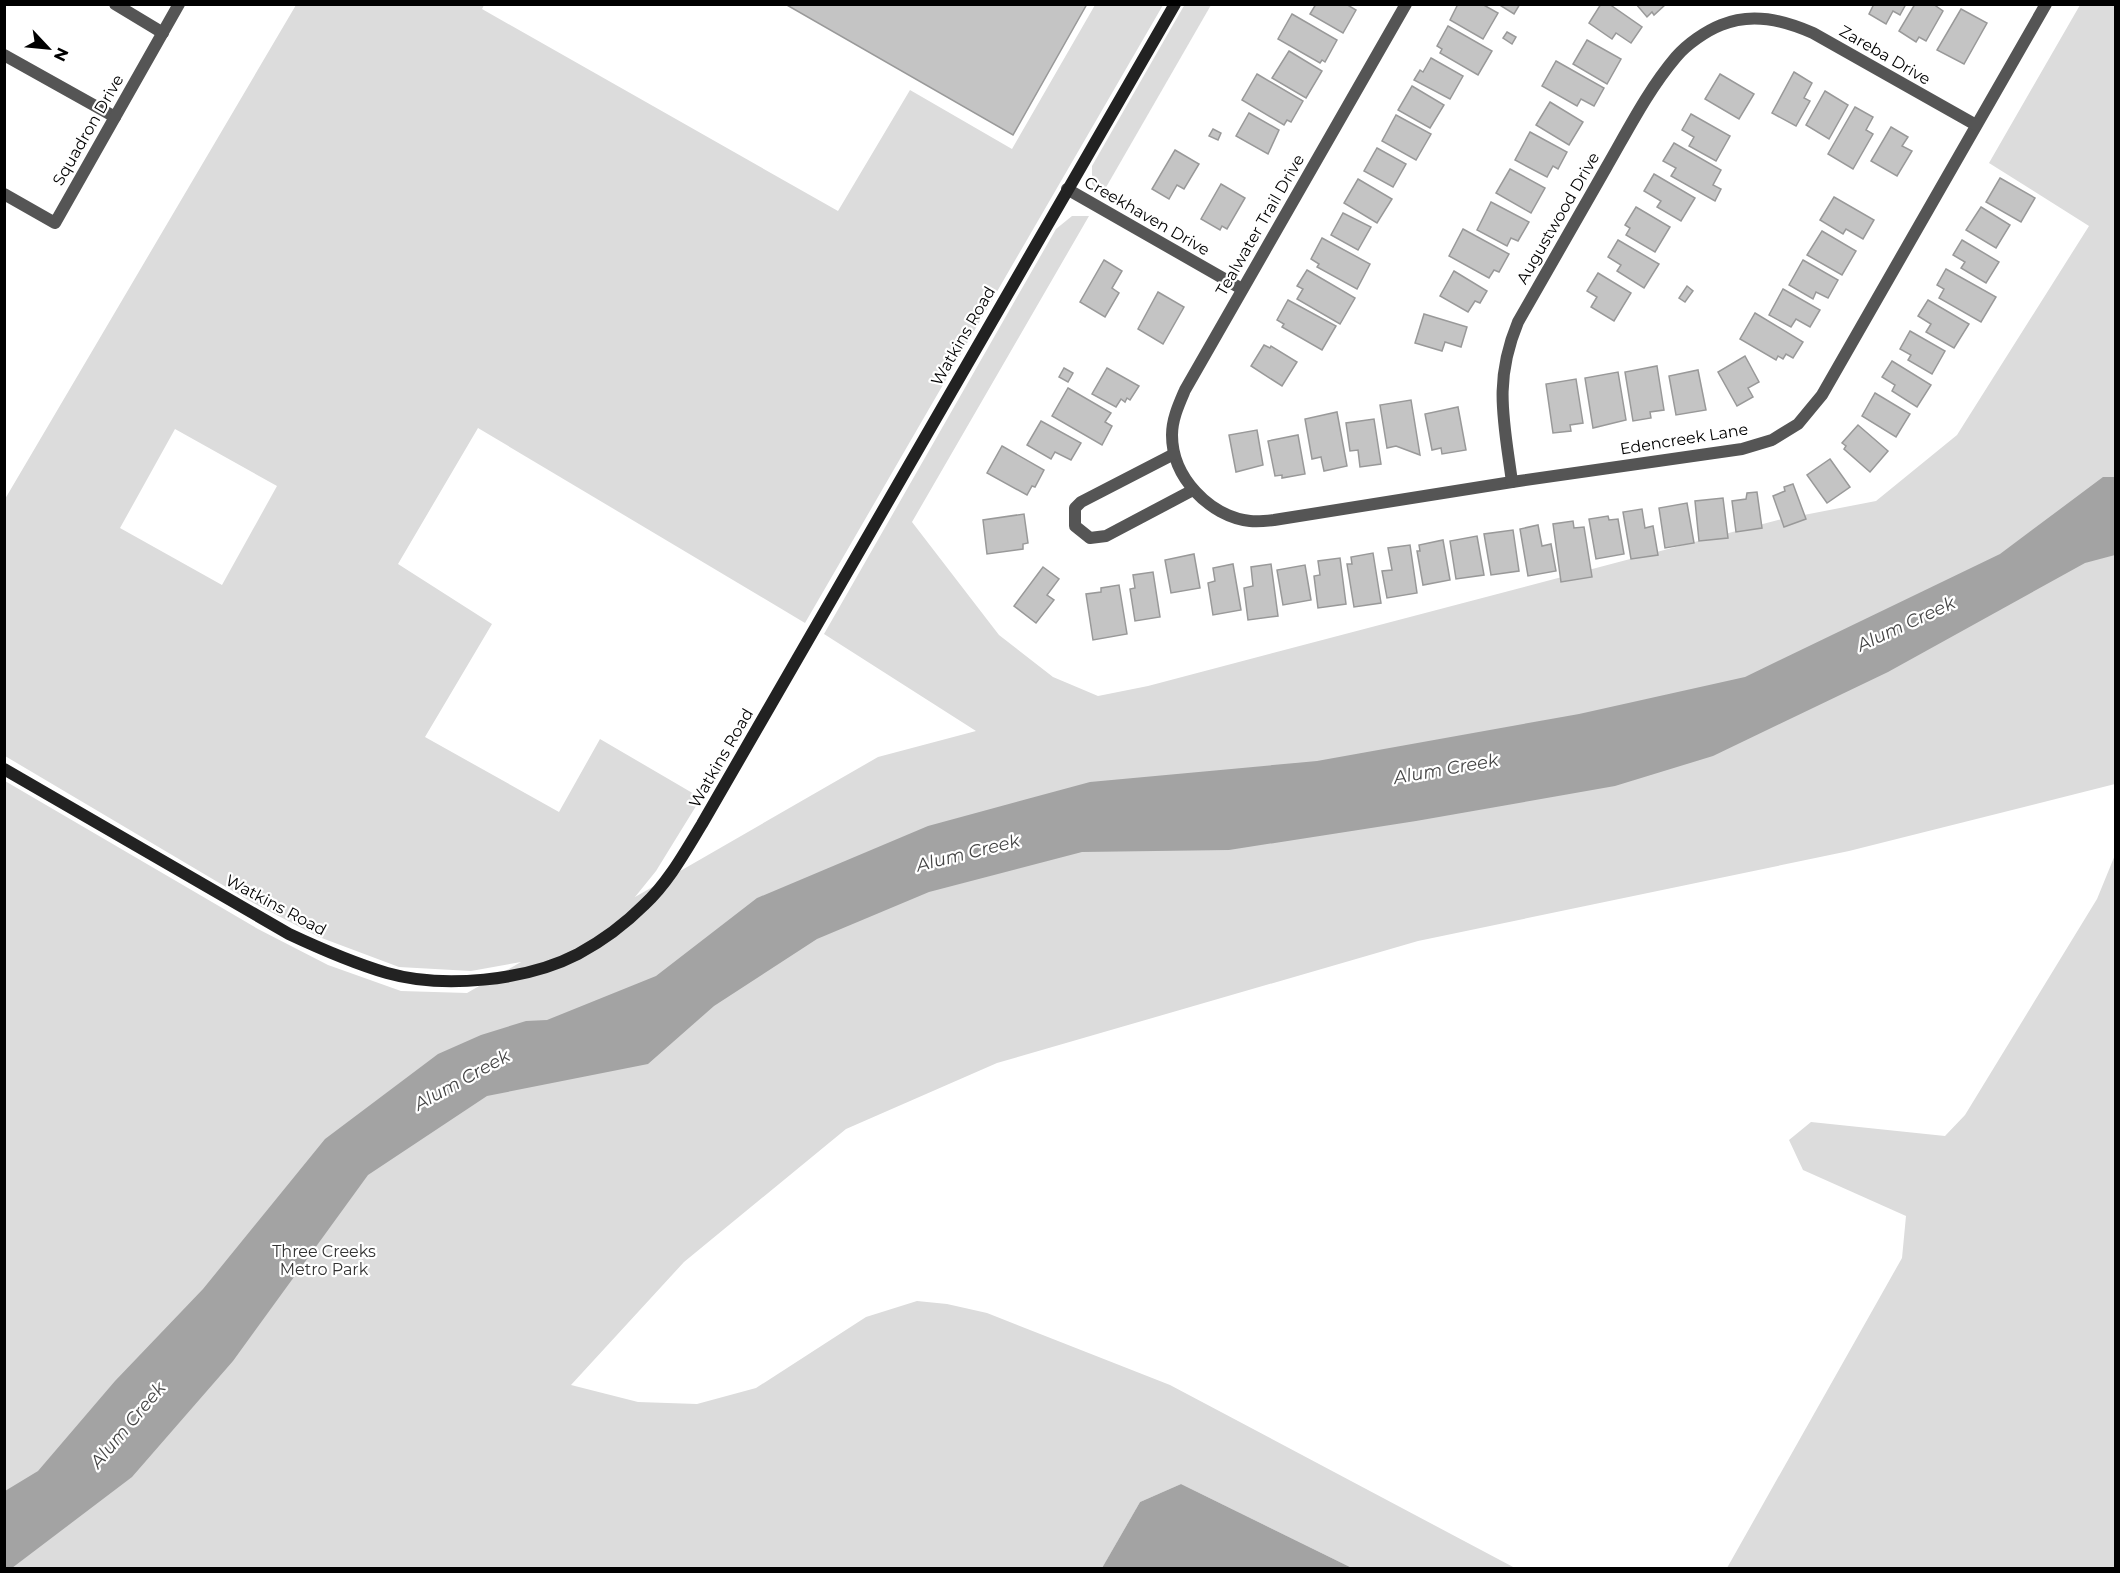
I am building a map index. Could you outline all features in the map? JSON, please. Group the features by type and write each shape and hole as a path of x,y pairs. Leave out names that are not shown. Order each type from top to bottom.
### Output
{"street":[{"path":"115,4 163,33"},
{"name":"Squadron Drive","path":"4,194 55,223 179,4"},
{"name":"Watkins Road","path":"4,769 289,934 389,973 435,980 469,981 502,978 539,969 578,954 611,932 645,904 673,871 736,766 1174,4"},
{"name":"Tealwater Trail Drive","path":"1179,470 1174,454 1172,434 1175,413 1185,390 1406,4"},
{"name":"Edencreek Lane","path":"1179,470 1193,490 1209,504 1226,514 1250,521 1274,520 1512,482 1742,449 1772,440 1798,424 1822,395 2046,4"},
{"name":"Zareba Drive","path":"1739,20 1757,17 1790,23 1813,33 1976,125"},
{"name":"Augustwood Drive","path":"1512,482 1501,398 1508,346 1518,322 1654,87 1678,54 1704,34 1721,25 1739,20"},
{"path":"4,55 115,117"},
{"name":"Creekhaven Drive","path":"1067,189 1242,289"},
{"path":"1174,454 1081,502 1075,508 1075,526 1090,538 1106,536 1193,490"}],"green space":[{"path":"1185,4 1211,5 1101,196 1092,184 1092,166"},
{"name":"Three Creeks Metro Park","path":"296,5 484,5 482,9 838,211 910,90 1012,149 1095,5 1163,5 805,623 478,428 398,564 492,624 425,737 559,812 600,739 701,798 656,871 635,897 878,757 976,731 824,634 1056,229 1072,216 1089,216 912,522 999,635 1053,677 1098,696 1148,686 1778,520 1876,501 1957,435 2089,226 1989,163 2080,5 2115,5 2115,784 1849,851 1418,941 997,1063 846,1129 684,1262 571,1385 638,1402 697,1404 756,1388 866,1317 917,1301 947,1304 987,1313 1170,1385 1515,1568 1352,1568 1181,1484 1140,1502 1102,1568 5,1568 5,781 258,929 328,965 401,991 467,993 521,962 471,971 399,967 319,937 248,900 5,756 5,499","holes":["175,429 277,486 222,585 120,528"]},
{"path":"2115,855 2115,1568 1727,1568 1902,1258 1906,1216 1803,1170 1789,1140 1811,1122 1945,1136 1965,1115 2097,899"}],"water":[{"name":"Alum Creek","path":"2103,477 2115,477 2115,555 2085,563 1888,672 1713,756 1615,786 1416,821 1229,850 1082,852 929,892 817,939 714,1006 648,1064 487,1096 368,1175 233,1361 132,1477 12,1568 5,1568 5,1491 38,1471 115,1381 203,1289 325,1139 438,1054 481,1035 526,1021 547,1020 656,976 757,898 928,826 1090,782 1317,761 1579,714 1745,677 2000,554"},
{"path":"1181,1484 1352,1568 1102,1568 1140,1502"}],"building":[{"path":"785,4 1087,4 1013,135"},
{"path":"1316,4 1346,4 1356,10 1343,33 1310,14"},
{"path":"1458,4 1482,4 1498,13 1483,39 1450,20"},
{"path":"1498,4 1520,4 1514,14"},
{"path":"1601,4 1609,4 1642,27 1631,43 1616,33 1612,39 1589,23"},
{"path":"1636,4 1666,4 1654,15 1652,12 1647,17"},
{"path":"1874,4 1906,4 1900,15 1893,11 1886,24 1869,14"},
{"path":"1915,4 1933,4 1943,11 1926,41 1919,37 1916,42 1899,31"},
{"path":"1961,9 1987,23 1964,64 1937,50"},
{"path":"1292,14 1337,40 1325,62 1322,60 1320,63 1278,39"},
{"path":"1448,26 1492,51 1478,75 1440,53 1442,49 1437,46"},
{"path":"1507,32 1516,37 1512,44 1503,38"},
{"path":"1587,40 1621,59 1607,84 1573,64"},
{"path":"1289,51 1322,71 1306,98 1272,78"},
{"path":"1431,58 1463,76 1450,99 1414,80 1420,70 1423,72"},
{"path":"1556,61 1604,88 1594,106 1581,99 1577,106 1542,86"},
{"path":"1794,72 1812,83 1804,98 1810,101 1796,126 1772,113"},
{"path":"1257,74 1303,101 1291,122 1287,120 1284,125 1242,100"},
{"path":"1720,74 1754,94 1739,119 1705,99"},
{"path":"1412,86 1444,105 1430,128 1398,110"},
{"path":"1825,91 1848,105 1829,139 1806,125"},
{"path":"1550,102 1583,122 1569,145 1536,125"},
{"path":"1855,107 1873,117 1866,130 1873,134 1853,169 1828,154"},
{"path":"1249,113 1279,130 1268,154 1236,136"},
{"path":"1691,114 1730,136 1716,161 1689,146 1694,137 1682,130"},
{"path":"1396,115 1431,134 1416,160 1382,141"},
{"path":"1891,127 1908,137 1902,146 1912,151 1897,176 1871,161"},
{"path":"1213,129 1221,133 1218,140 1209,136"},
{"path":"1530,132 1567,152 1558,169 1553,166 1547,177 1515,160"},
{"path":"1674,143 1721,170 1713,185 1721,189 1715,201 1671,176 1676,168 1663,161"},
{"path":"1377,148 1406,164 1393,187 1364,171"},
{"path":"1175,150 1199,164 1184,189 1177,185 1169,199 1152,189"},
{"path":"1510,169 1545,188 1531,213 1496,193"},
{"path":"1654,174 1695,198 1681,221 1657,207 1661,201 1644,191"},
{"path":"2000,178 2035,198 2021,222 1986,202"},
{"path":"1358,179 1392,199 1377,223 1344,203"},
{"path":"1221,184 1245,198 1227,229 1222,226 1220,230 1201,219"},
{"path":"1834,197 1874,220 1863,239 1846,229 1843,234 1820,220"},
{"path":"1491,202 1529,222 1518,241 1511,238 1507,246 1477,230"},
{"path":"1636,207 1670,227 1655,252 1626,235 1630,228 1625,225"},
{"path":"1981,207 2010,225 1996,248 1966,230"},
{"path":"1343,213 1371,227 1358,250 1331,235"},
{"path":"1463,229 1509,254 1499,272 1494,270 1489,278 1449,256"},
{"path":"1822,231 1856,251 1842,275 1807,255"},
{"path":"1322,238 1370,264 1357,289 1317,267 1319,264 1311,259"},
{"path":"1618,240 1659,264 1644,288 1617,271 1621,265 1608,257"},
{"path":"1962,240 1999,262 1986,283 1961,268 1965,262 1953,255"},
{"path":"1104,260 1122,271 1112,288 1119,293 1105,317 1080,302"},
{"path":"1803,260 1838,280 1828,298 1816,292 1813,299 1789,285"},
{"path":"1946,269 1996,297 1981,322 1939,298 1944,289 1937,285"},
{"path":"1307,270 1355,298 1340,324 1297,299 1303,289 1297,286"},
{"path":"1454,271 1487,291 1480,303 1475,301 1468,312 1440,296"},
{"path":"1598,273 1631,293 1614,321 1591,307 1597,297 1587,291"},
{"path":"1687,286 1693,291 1685,302 1679,298"},
{"path":"1783,289 1820,310 1810,327 1796,319 1791,327 1769,315"},
{"path":"1158,292 1184,307 1163,344 1138,329"},
{"path":"1288,300 1336,326 1322,350 1282,327 1284,324 1277,320"},
{"path":"1928,300 1969,324 1954,348 1926,332 1931,324 1918,316"},
{"path":"1755,313 1803,342 1793,358 1786,354 1783,359 1778,356 1776,360 1740,339"},
{"path":"1424,314 1467,327 1461,347 1445,342 1442,351 1415,343"},
{"path":"1910,331 1945,351 1932,374 1908,360 1911,355 1900,349"},
{"path":"1264,345 1270,348 1271,346 1297,362 1282,386 1251,366"},
{"path":"1745,356 1759,382 1748,388 1753,397 1737,406 1718,372"},
{"path":"1892,361 1931,385 1917,407 1892,391 1895,385 1882,377"},
{"path":"1657,366 1664,410 1650,412 1651,418 1633,421 1625,372"},
{"path":"1064,368 1073,373 1068,382 1059,377"},
{"path":"1107,368 1139,386 1130,400 1127,398 1125,402 1121,399 1116,407 1092,394"},
{"path":"1698,370 1706,410 1676,415 1669,376"},
{"path":"1618,372 1626,420 1593,428 1585,378"},
{"path":"1576,379 1583,423 1570,425 1571,431 1553,433 1546,384"},
{"path":"1068,388 1111,413 1105,422 1112,426 1102,445 1052,416"},
{"path":"1875,393 1910,414 1896,437 1862,416"},
{"path":"1411,400 1420,455 1396,446 1387,448 1380,405"},
{"path":"1458,407 1466,450 1442,454 1441,448 1432,450 1425,414"},
{"path":"1337,412 1347,466 1324,471 1321,457 1312,459 1305,419"},
{"path":"1374,419 1381,464 1360,467 1358,450 1350,451 1346,423"},
{"path":"1041,421 1081,443 1071,460 1055,452 1051,459 1027,445"},
{"path":"1858,425 1888,451 1870,472 1844,449 1846,446 1842,443"},
{"path":"1257,430 1263,465 1236,472 1229,435"},
{"path":"1298,435 1305,474 1282,478 1282,475 1275,476 1268,441"},
{"path":"1002,446 1044,470 1035,487 1032,486 1027,495 987,473"},
{"path":"1830,459 1850,487 1827,503 1807,475"},
{"path":"1793,484 1806,519 1784,527 1773,496 1785,491 1784,487"},
{"path":"1757,492 1762,528 1736,532 1732,501 1746,499 1747,493"},
{"path":"1723,498 1728,538 1699,541 1695,501"},
{"path":"1687,503 1694,543 1665,548 1659,508"},
{"path":"1642,509 1645,528 1653,526 1658,555 1631,559 1623,512"},
{"path":"1024,514 1028,543 1023,544 1023,549 987,554 983,520"},
{"path":"1608,516 1609,520 1618,519 1624,554 1596,559 1589,519"},
{"path":"1573,521 1574,528 1584,527 1592,577 1561,582 1553,524"},
{"path":"1538,525 1542,546 1551,544 1556,571 1528,576 1520,529"},
{"path":"1513,530 1519,571 1491,575 1484,534"},
{"path":"1477,536 1484,575 1456,579 1450,541"},
{"path":"1443,540 1450,580 1423,585 1417,551 1420,551 1419,545"},
{"path":"1410,545 1417,593 1387,598 1382,571 1392,570 1388,548"},
{"path":"1373,553 1381,603 1354,607 1347,564 1352,564 1351,557"},
{"path":"1194,554 1200,588 1171,593 1165,560"},
{"path":"1340,558 1346,604 1318,608 1314,576 1320,575 1318,561"},
{"path":"1233,564 1241,610 1213,615 1208,583 1215,581 1213,568"},
{"path":"1271,564 1278,616 1248,620 1244,588 1253,586 1251,567"},
{"path":"1305,565 1311,600 1283,605 1277,570"},
{"path":"1043,567 1059,579 1047,595 1054,600 1036,623 1014,606"},
{"path":"1153,572 1160,617 1135,621 1130,589 1135,588 1133,575"},
{"path":"1119,585 1127,634 1093,640 1086,594 1101,592 1101,588"}]}
